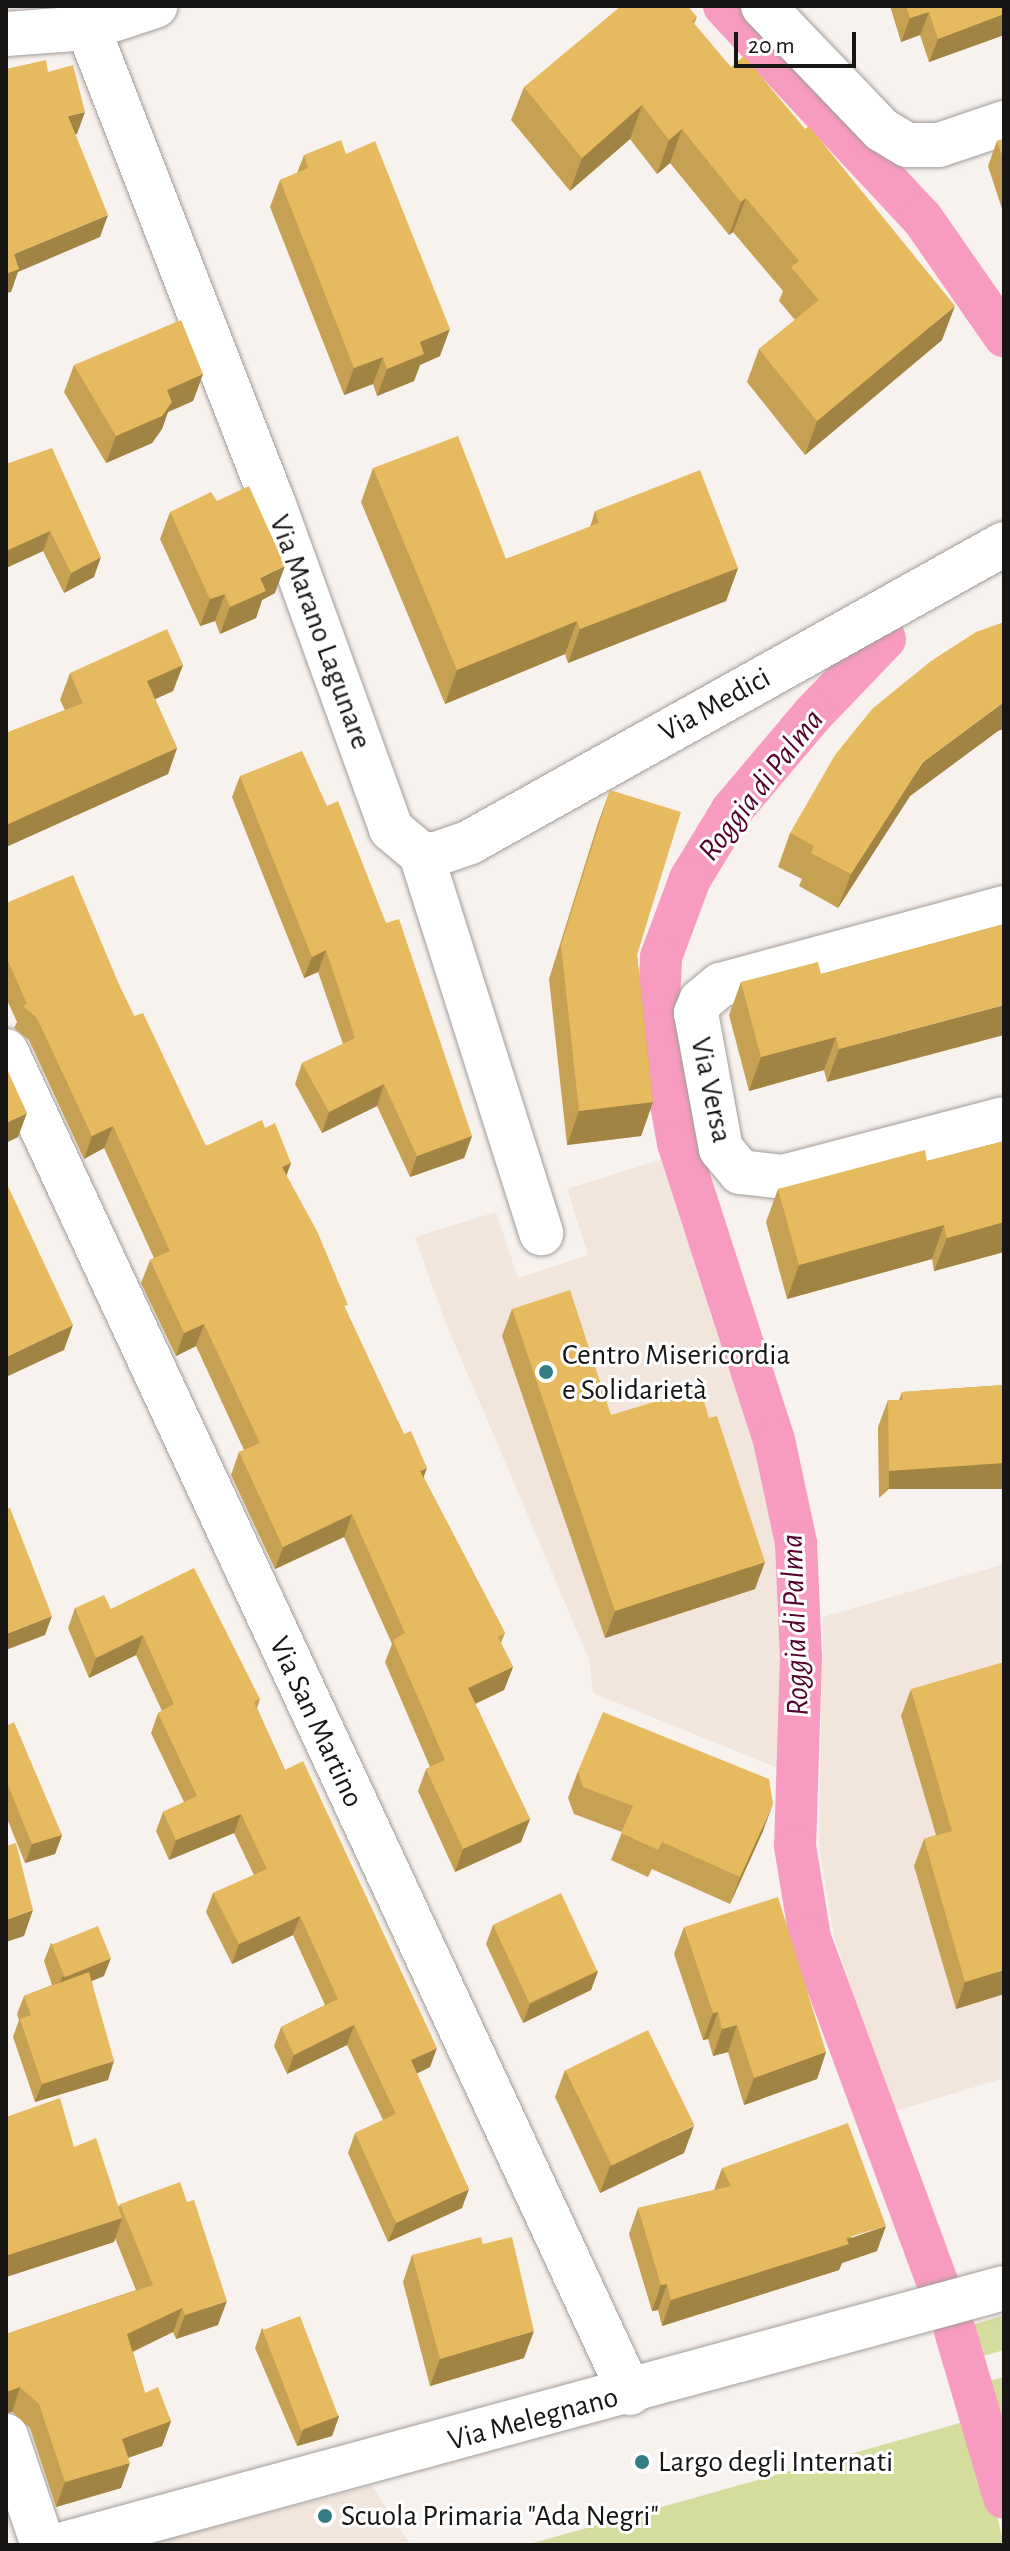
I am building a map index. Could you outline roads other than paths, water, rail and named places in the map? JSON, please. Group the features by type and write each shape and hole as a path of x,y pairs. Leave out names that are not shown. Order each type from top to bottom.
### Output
{"street":[{"path":"6,34 88,28 155,6"},
{"path":"763,6 882,130 907,145 939,145 1004,123"},
{"name":"Via Marano Lagunare","path":"88,28 274,505 391,829 421,854"},
{"name":"Via Medici","path":"421,854 470,842 1004,544"},
{"path":"421,854 541,1233"},
{"name":"Via Versa","path":"1004,908 720,985 701,1001 696,1013 721,1149 740,1172 783,1177 1004,1119"},
{"name":"Via San Martino","path":"6,1051 630,2393"},
{"name":"Via Melegnano","path":"60,2545 630,2393 1004,2288"},
{"path":"6,2436 43,2545"}],"waterway":[{"name":"Roggia di Palma","path":"724,6 922,218 1004,336"},
{"name":"Roggia di Palma","path":"885,639 813,714 732,810 690,879 661,957 658,1032 678,1143 774,1440 796,1543 801,1657 795,1846 810,1938 942,2295"},
{"name":"Roggia di Palma","path":"955,2331 1004,2498"}],"place":[{"name":"Centro Misericordia e Solidarietà","path":"546,1372"},
{"name":"Largo degli Internati","path":"642,2462"},
{"name":"Scuola Primaria \"Ada Negri\"","path":"325,2516"}]}
